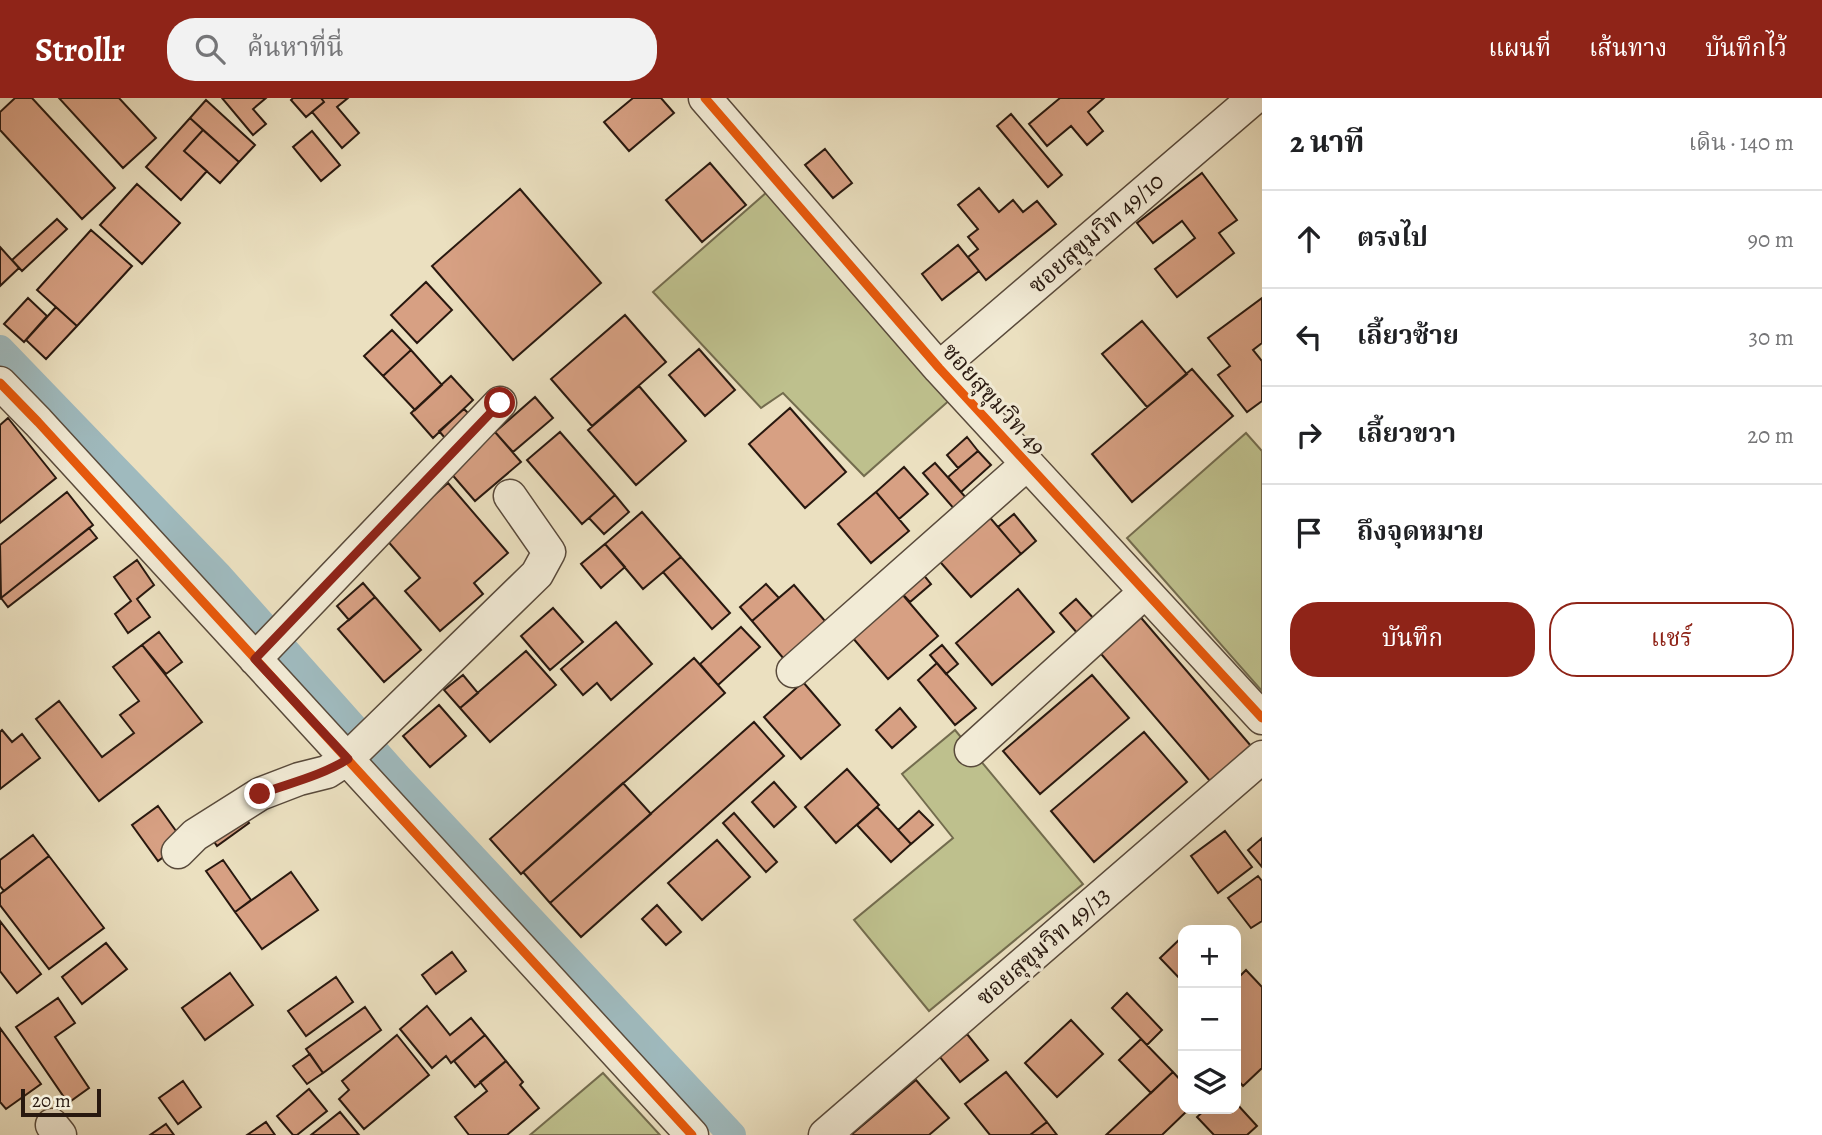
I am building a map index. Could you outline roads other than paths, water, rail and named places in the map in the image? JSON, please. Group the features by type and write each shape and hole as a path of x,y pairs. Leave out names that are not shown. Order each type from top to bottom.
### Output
{"street":[{"name":"ซอยสุขุมวิท 49","path":"705,98 939,368 1262,718"},
{"name":"ซอยสุขุมวิท 49/10","path":"939,368 1254,98"},
{"path":"0,383 692,1135"},
{"path":"255,659 500,403"},
{"path":"793,671 1027,464"},
{"path":"178,852 195,835 260,794 327,772 348,759 537,574 550,552 510,496"},
{"path":"971,750 1145,592"},
{"name":"ซอยสุขุมวิท 49/13","path":"825,1135 1262,757"}],"waterway":[{"path":"0,349 219,576 397,776 732,1135"}]}
